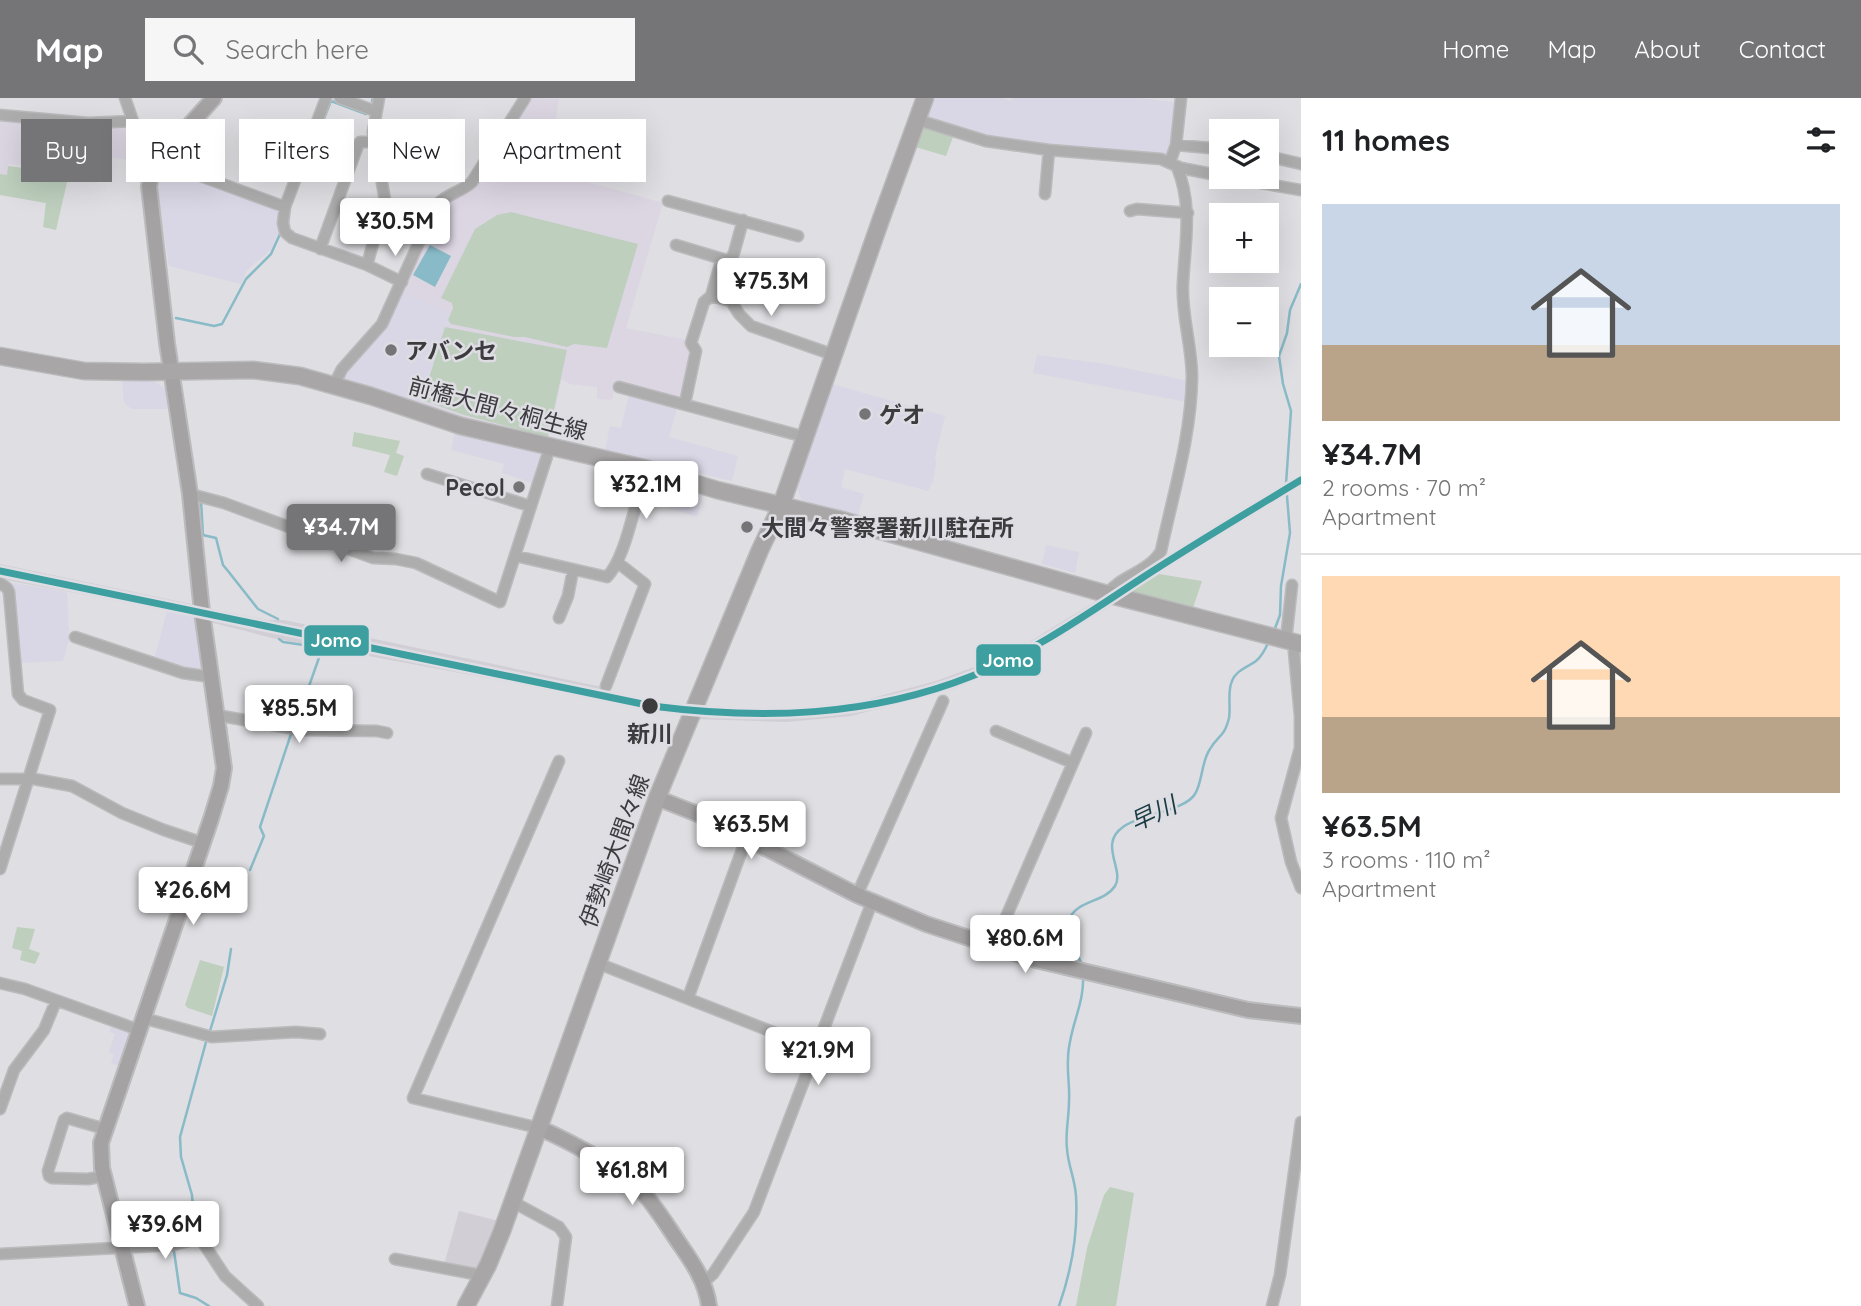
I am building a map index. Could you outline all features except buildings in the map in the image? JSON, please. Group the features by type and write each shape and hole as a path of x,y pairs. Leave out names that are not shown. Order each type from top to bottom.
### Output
{"main road":[{"name":"伊勢崎大間々線","path":"466,1306 481,1278 513,1202 657,798 760,550 781,506 925,98"},
{"name":"前橋大間々桐生線","path":"0,356 84,371 278,371 334,385 442,421 648,469 1286,640"}],"street":[{"path":"125,98 132,119"},
{"path":"195,119 214,98"},
{"path":"326,98 285,206 283,223 286,235 367,265 402,282"},
{"path":"340,98 375,111"},
{"path":"375,119 379,98"},
{"path":"334,385 342,369 382,324 435,207 442,199 471,182 525,98"},
{"path":"1107,594 1114,586 1148,567 1161,551 1186,440 1192,379 1183,298 1188,213 1186,197 1173,165 1181,98"},
{"path":"0,115 88,122 126,121"},
{"path":"918,120 986,141 1049,150 1161,159 1173,165 1209,173"},
{"path":"320,249 358,145 360,142 368,142"},
{"path":"1175,145 1209,148"},
{"path":"1045,194 1049,150"},
{"path":"1279,159 1301,164"},
{"path":"137,1306 100,1156 105,1129 203,843 223,777 224,756 216,715 190,494 171,372 150,182"},
{"path":"217,182 285,206"},
{"path":"367,265 385,200 382,182"},
{"path":"1279,186 1301,190"},
{"path":"668,201 798,236"},
{"path":"1130,211 1137,209 1188,213"},
{"path":"685,403 696,351 691,343 704,302 711,296 720,265 732,257 743,220"},
{"path":"676,245 726,260"},
{"path":"711,296 731,301 751,326 834,355"},
{"path":"620,387 805,437"},
{"path":"190,494 224,503 373,558 416,563 500,602 550,447"},
{"path":"516,556 604,578 610,575 617,562 648,469"},
{"path":"427,474 530,506"},
{"path":"606,686 645,583 617,562"},
{"path":"559,618 568,596 573,570"},
{"path":"0,583 9,592 18,694 23,700 50,710 0,869"},
{"path":"1292,585 1286,640 1300,748 1281,818 1301,888"},
{"path":"75,638 183,673 211,677"},
{"path":"857,895 943,701"},
{"path":"216,715 301,730 387,733"},
{"path":"996,732 1073,763"},
{"path":"993,947 1086,733"},
{"path":"559,761 413,1098 539,1128 618,1171 649,1200 704,1282 709,1306"},
{"path":"0,779 29,779 72,786 122,813 203,843"},
{"path":"657,798 705,817 872,902 993,947 1248,1010 1301,1016"},
{"path":"688,998 746,839"},
{"path":"704,1282 713,1274 754,1212 872,902"},
{"path":"597,963 816,1049"},
{"path":"0,983 141,1024 212,1037 296,1032 320,1034"},
{"path":"0,1109 14,1070 44,1030 55,1001"},
{"path":"104,1177 88,1180 52,1178 48,1171 64,1120 67,1118 105,1129"},
{"path":"1272,1306 1280,1275 1301,1122"},
{"path":"513,1202 559,1227 566,1237 557,1306"},
{"path":"0,1254 173,1245 200,1238 225,1276 258,1306"},
{"path":"395,1259 475,1274 481,1278"}],"shaded area":[{"path":"529,98 559,99 556,119 516,119"},
{"path":"931,98 1001,98 1011,101 1013,98 1136,98 1176,102 1172,122 1176,123 1171,151 1165,156 1077,149 1008,140 964,131 930,120 926,113"},
{"path":"0,120 21,121 21,166 8,164 7,175 0,174"},
{"path":"112,127 126,128 126,160 112,157"},
{"path":"479,176 479,182 588,182 663,203 626,328 687,340 691,349 678,405 614,391 612,400 597,399 597,387 569,384 562,379 548,437 464,418 420,404 450,314 401,292 443,205 471,189"},
{"path":"158,182 206,182 280,210 279,231 272,249 247,270 241,284 169,266"},
{"path":"401,292 450,314 420,404 344,378 345,372 382,331"},
{"path":"1037,355 1100,363 1189,381 1187,402 1033,373"},
{"path":"153,380 165,389 168,409 131,409 124,402 122,381"},
{"path":"832,384 945,416 935,457 933,481 928,491 845,469 841,487 864,494 858,515 802,500 797,489"},
{"path":"629,394 678,405 669,437 738,456 732,481 605,451 610,426 621,428"},
{"path":"455,432 541,452 534,484 502,473 504,464 451,450"},
{"path":"1301,474 1301,486 1129,592 1118,589"},
{"path":"648,476 703,494 697,517 641,499"},
{"path":"1046,545 1079,552 1075,573 1042,564"},
{"path":"0,564 196,605 198,616 0,579"},
{"path":"13,583 67,592 69,640 63,661 18,663"},
{"path":"1101,598 1116,603 1011,666 954,689 851,716 786,722 697,719 703,706 793,710 861,701 936,681 999,658"},
{"path":"207,608 268,620 284,620 602,687 608,691 605,700 272,638 210,622"},
{"path":"167,611 198,617 206,673 154,660"},
{"path":"112,1024 130,1034 123,1054 127,1056 123,1068 111,1063 114,1054 109,1052 115,1034 109,1032"},
{"path":"459,1211 499,1221 476,1271 444,1265"}],"green space":[{"path":"920,125 953,137 946,156 912,146"},
{"path":"8,166 21,168 21,182 67,182 56,230 43,227 46,203 0,195 0,174 7,175"},
{"path":"511,212 638,244 607,348 574,344 567,347 451,324 448,320 453,308 452,303 441,298 475,229 497,215"},
{"path":"445,327 567,350 548,437 464,415 422,400"},
{"path":"354,432 400,441 396,453 404,456 397,476 384,472 390,455 352,446"},
{"path":"1159,574 1202,581 1193,608 1129,592"},
{"path":"17,927 35,929 29,949 40,953 35,964 20,960 22,951 12,948"},
{"path":"200,960 224,967 212,1016 185,1005"},
{"path":"1110,1187 1134,1193 1116,1306 1076,1306 1087,1248 1104,1195"}],"water":[{"path":"430,245 451,256 435,287 413,275"}],"waterway":[{"path":"324,119 331,101 366,114"},
{"path":"176,318 214,326 222,324 246,279 271,254 280,234"},
{"name":"早川","path":"1274,631 1280,615 1281,586 1290,533 1286,484 1291,411 1279,356 1287,333 1290,310 1301,284"},
{"path":"201,501 203,535 216,538 223,565 258,609 278,619"},
{"path":"279,639 283,642 318,647 321,652 295,726"},
{"name":"早川","path":"1082,965 1068,932 1069,920 1078,909 1104,896 1115,886 1117,872 1112,849 1116,834 1131,823 1190,800 1195,794 1207,754 1227,724 1232,681 1239,671 1258,659 1268,643"},
{"path":"225,721 231,767 225,797"},
{"path":"250,870 264,836 260,827 291,734"},
{"path":"210,1031 227,975 231,949"},
{"name":"早川","path":"1059,1306 1075,1238 1075,1190 1067,1143 1068,1064 1071,1038 1082,996 1083,975"},
{"path":"133,1071 145,1034"},
{"path":"186,1237 194,1228 192,1195 181,1157 180,1137 206,1042"},
{"path":"174,1251 180,1293 209,1306"}],"transit line":[{"name":"Jomo","path":"0,571 652,706 734,713 814,712 894,700 933,690 1017,656 1060,632 1181,553 1301,480"}],"place":[{"name":"アバンセ","path":"391,350"},
{"name":"ゲオ","path":"865,414"},
{"name":"Pecol","path":"519,487"},
{"name":"大間々警察署新川駐在所","path":"747,527"},
{"name":"新川","path":"650,706"}]}
